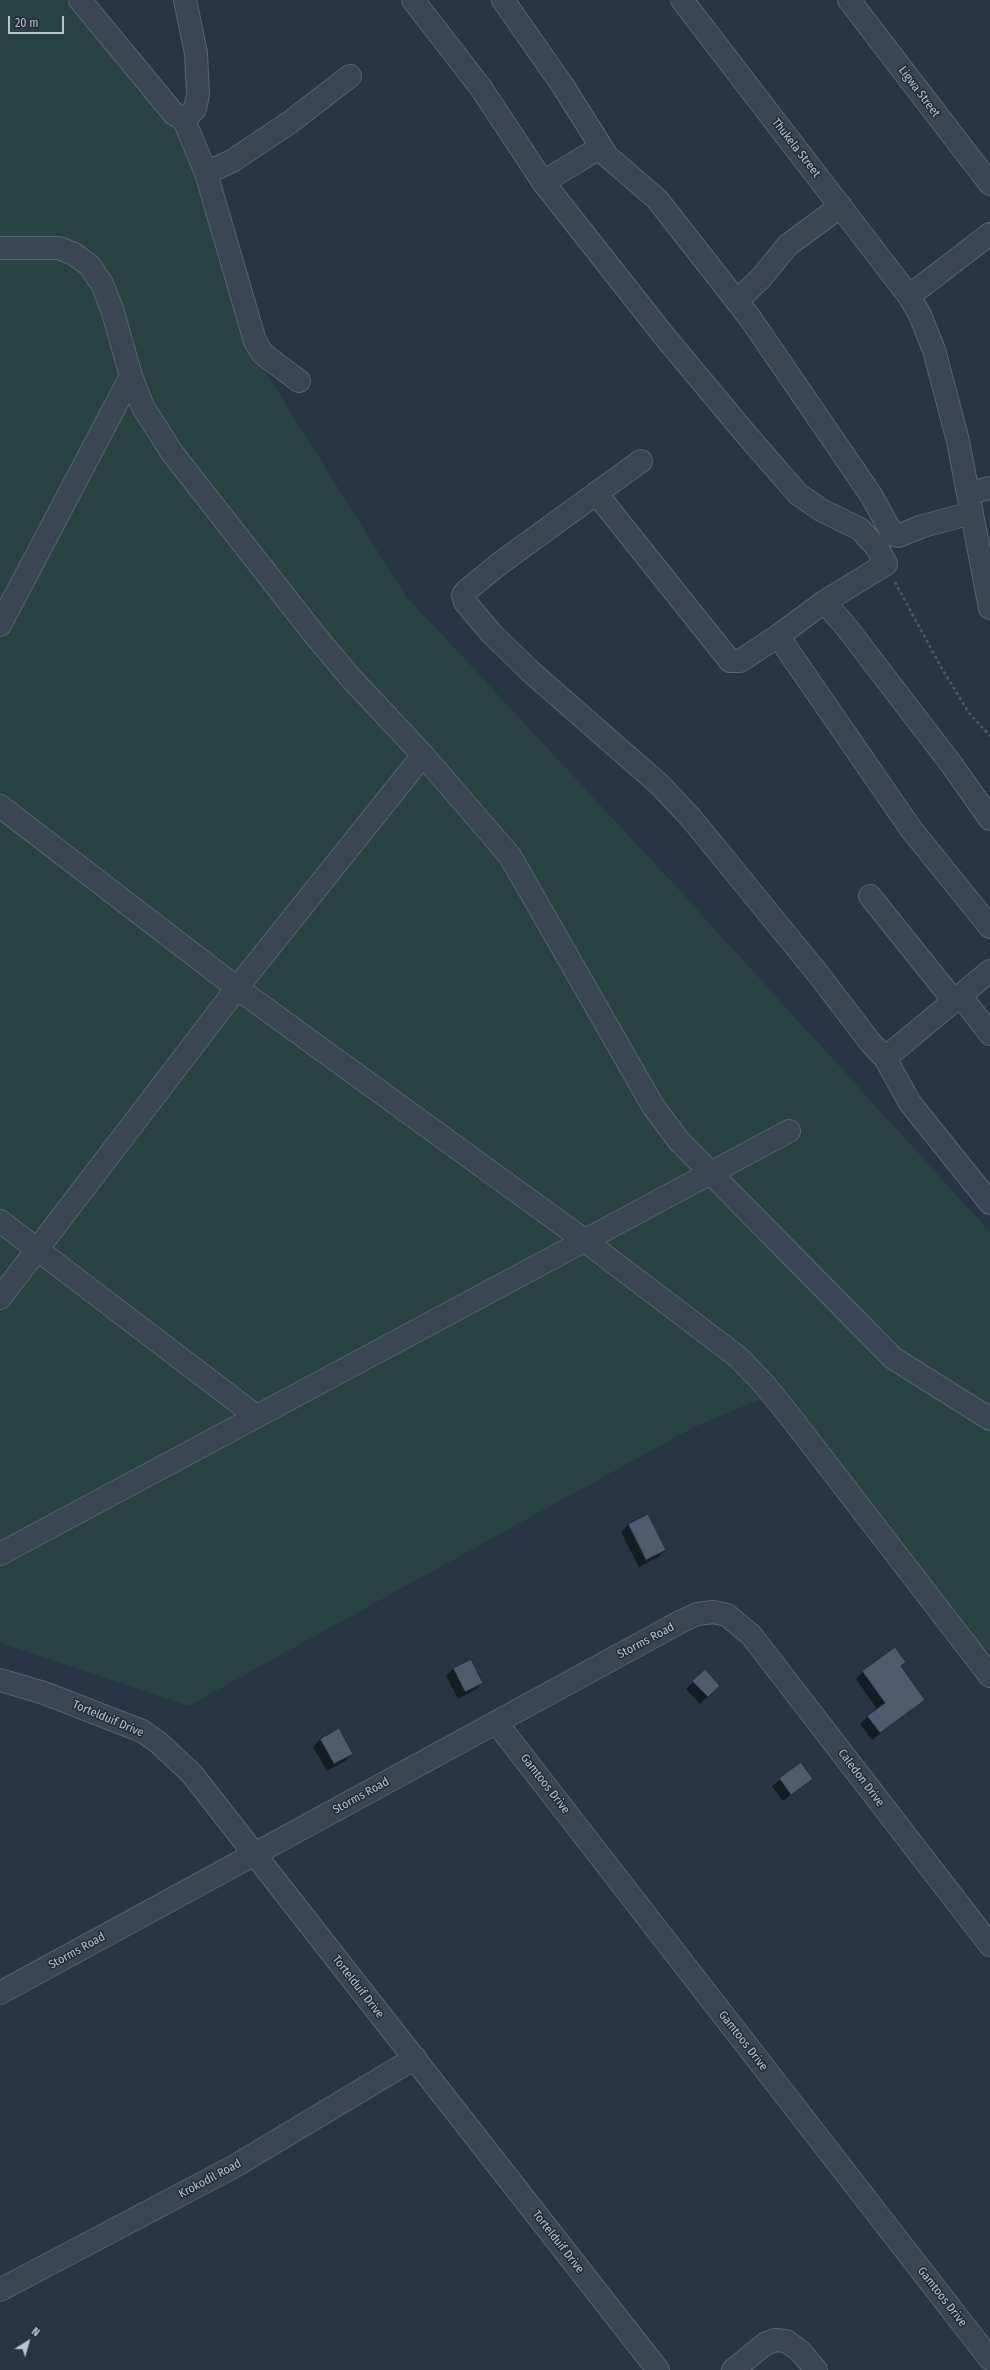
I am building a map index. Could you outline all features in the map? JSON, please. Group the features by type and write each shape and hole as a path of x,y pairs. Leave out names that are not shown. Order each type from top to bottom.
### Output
{"street":[{"path":"80,0 174,114 184,120 206,173 255,341 263,354 298,380"},
{"path":"184,120 195,109 198,94 196,53 185,0"},
{"path":"413,0 481,88 543,182 665,337 787,482 810,504 855,525 867,534 886,564 824,602 778,636 740,661 730,661 596,493"},
{"path":"503,0 563,86 601,147 614,163 657,199 737,301 871,495 895,536 970,503 990,488"},
{"name":"Thukela Street","path":"682,0 909,296 928,332 934,350 970,503 990,608"},
{"name":"Ligwa Street","path":"849,0 990,184"},
{"path":"206,173 232,161 289,123 350,76"},
{"path":"543,182 601,147"},
{"path":"737,301 761,278 782,251 841,206"},
{"path":"909,296 990,234"},
{"path":"0,248 59,248 74,254 90,265 102,284 112,309 131,376 143,407 173,454 314,634 349,676 423,755 510,856 653,1106 678,1141 893,1358 990,1419"},
{"path":"0,625 131,376"},
{"path":"641,461 466,591 463,595 466,602 491,634 530,671 659,784 691,818 814,969 870,1042 885,1058 910,1103 990,1203"},
{"path":"824,602 844,624 952,765 990,819"},
{"path":"778,636 911,829 990,926"},
{"path":"0,1298 237,988 423,755"},
{"path":"0,806 237,988 584,1240 738,1357 764,1384 990,1676"},
{"path":"870,896 957,998 990,1034"},
{"path":"885,1058 990,971"},
{"path":"0,1554 789,1130"},
{"path":"0,1221 256,1416"},
{"name":"Storms Road","path":"0,1993 680,1622 697,1614 713,1612 727,1615"},
{"name":"Caledon Drive","path":"727,1615 751,1635 990,1945"},
{"name":"Tortelduif Drive","path":"0,1680 44,1693 122,1722 159,1743 192,1774 658,2370"},
{"name":"Gamtoos Drive","path":"496,1722 990,2359"},
{"name":"Krokodil Road","path":"0,2290 235,2166 415,2058"},
{"path":"733,2370 765,2344 775,2340 786,2341 800,2351 816,2370"}],"path":[{"path":"886,564 941,667 970,713 990,736"}],"green space":[{"path":"0,0 72,0 213,164 255,355 406,596 670,880 990,1232 990,1675 766,1397 694,1427 188,1706 0,1643"}],"building":[{"path":"648,1514 666,1550 646,1560 628,1524"},
{"path":"895,1647 906,1662 901,1666 925,1700 880,1733 867,1716 885,1703 862,1671"},
{"path":"471,1659 483,1683 465,1692 453,1668"},
{"path":"705,1669 720,1686 708,1697 692,1681"},
{"path":"339,1728 353,1754 334,1764 320,1739"},
{"path":"801,1762 813,1779 791,1795 779,1778"}]}
